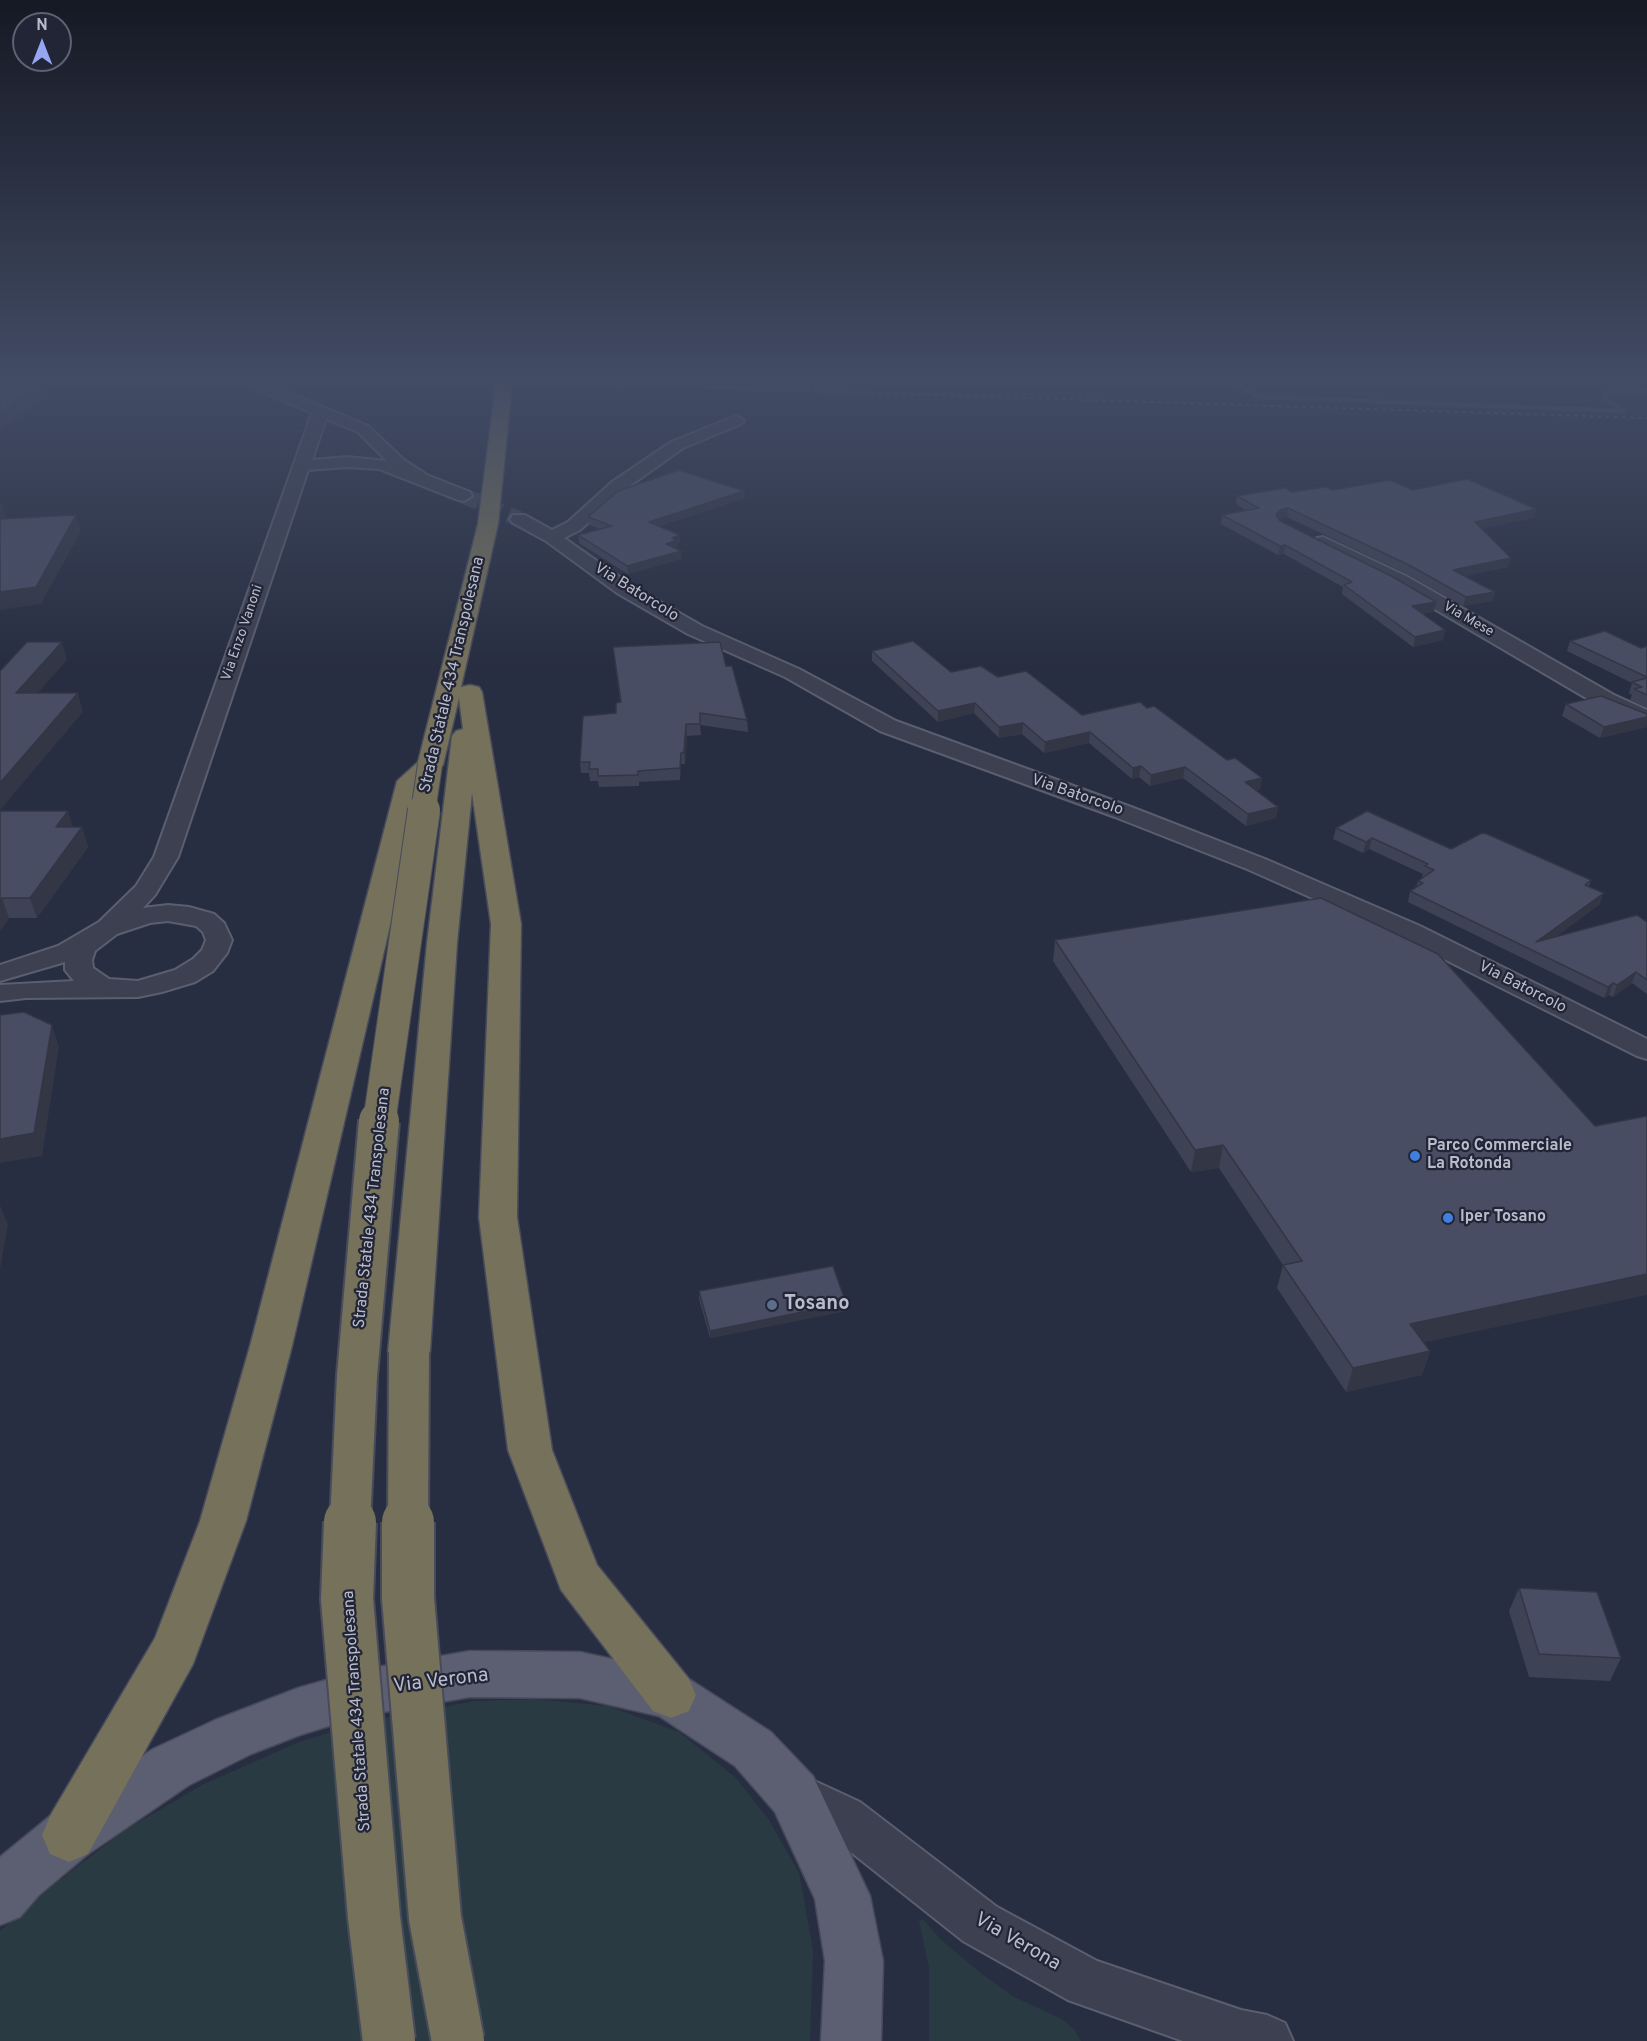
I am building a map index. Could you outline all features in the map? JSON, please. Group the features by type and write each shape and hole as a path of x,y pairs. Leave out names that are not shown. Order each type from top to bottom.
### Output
{"highway":[{"name":"Strada Statale 434 Transpolesana","path":"389,2041 374,1917 347,1599 357,1376 377,1136 430,765 488,524 496,479"},
{"name":"Strada Statale 434 Transpolesana","path":"458,2041 435,1918 408,1598 409,1352 442,943 470,692 506,545 508,479"},
{"path":"470,692 506,924 498,1217 530,1450 578,1576 671,1695"},
{"path":"69,1835 176,1648 224,1521 271,1346 410,781 430,765"}],"main road":[{"name":"Via Verona","path":"7,1885 69,1835 171,1767 233,1737 298,1712 361,1693 481,1674 580,1675 671,1695 753,1749 794,1794 842,1896 854,1961 851,2041"}],"street":[{"name":"Via Enzo Vanoni","path":"189,915 170,897 164,873 166,857 296,479"},
{"path":"424,479 464,496"},
{"path":"552,537 570,529 628,479"},
{"name":"Via Batorcolo","path":"519,519 552,537 624,589 695,630 792,673 888,726 1123,812 1256,864 1411,932 1647,1050"},
{"name":"Via Mese","path":"1307,534 1399,580 1606,700 1647,718"},
{"name":"Via Enzo Vanoni","path":"117,989 93,982 80,970 78,960 80,954 146,890 166,857"},
{"name":"Via Enzo Vanoni","path":"0,973 68,952 101,933 146,915 168,913 189,915 205,920 216,929 219,940 214,953 203,965 184,976 162,984 138,989 45,989 0,993"},
{"name":"Via Verona","path":"794,1794 844,1818 980,1924 1086,1982 1241,2036 1267,2041"}],"shaded area":[{"path":"534,1699 608,1706 679,1732 736,1778 769,1820 799,1873 813,1950 810,2041 0,2041 0,1931 52,1886 125,1830 204,1784 299,1742 364,1722 475,1701"},
{"path":"923,1919 939,1938 978,1971 1014,1997 1062,2019 1074,2029 1081,2041 929,2041 929,1967 919,1921"}],"building":[{"path":"652,479 708,479 744,491 649,522 680,535 672,538 677,540 666,544 681,551 627,566 578,535 612,526 588,517 618,491"},
{"path":"1468,479 1536,509 1475,522 1511,558 1453,570 1495,592 1466,597 1409,565 1288,508 1280,510 1276,515 1280,521 1393,577 1436,602 1412,606 1445,630 1415,637 1344,585 1352,582 1285,545 1280,546 1222,515 1259,508 1237,496 1285,488 1292,492 1326,487 1333,490 1390,480 1413,490"},
{"path":"76,515 36,587 0,592 0,519"},
{"path":"1605,631 1641,648 1647,646 1647,677 1570,641"},
{"path":"913,641 951,672 981,666 998,677 1026,671 1082,715 1140,702 1147,708 1154,706 1227,760 1235,758 1262,778 1245,782 1278,807 1248,814 1185,767 1151,775 1141,766 1133,768 1090,732 1045,742 1023,723 999,727 975,703 938,711 872,651"},
{"path":"27,642 62,642 16,693 78,693 0,783 0,671"},
{"path":"720,642 726,666 732,666 747,720 700,713 700,724 686,724 684,752 681,753 680,768 638,771 638,775 598,776 598,769 589,769 590,762 580,762 583,716 616,713 616,703 621,702 613,647"},
{"path":"1647,678 1647,695 1634,689 1642,687 1632,682"},
{"path":"1601,696 1647,714 1647,717 1604,727 1566,704"},
{"path":"0,811 68,811 56,827 82,827 30,898 2,898 0,901"},
{"path":"1367,811 1451,849 1482,833 1487,834 1591,880 1585,885 1604,893 1536,942 1637,915 1647,922 1647,980 1636,972 1617,985 1613,983 1608,987 1410,891 1423,883 1418,881 1434,870 1425,866 1428,864 1372,838 1366,842 1336,828"},
{"name":"Parco Commerciale La Rotonda","path":"1321,898 1438,954 1595,1126 1647,1116 1647,1274 1410,1324 1430,1351 1353,1368 1283,1265 1302,1261 1223,1145 1195,1150 1055,940"},
{"path":"24,1012 52,1025 34,1133 0,1139 0,1015"},
{"path":"833,1266 846,1303 710,1331 699,1291"},
{"path":"1519,1588 1597,1592 1621,1658 1539,1654"}],"tunnel":[{"path":"464,496 519,519"}],"place":[{"name":"Parco Commerciale La Rotonda","path":"1415,1156"},
{"name":"Iper Tosano","path":"1448,1218"},
{"name":"Tosano","path":"772,1305"}]}
